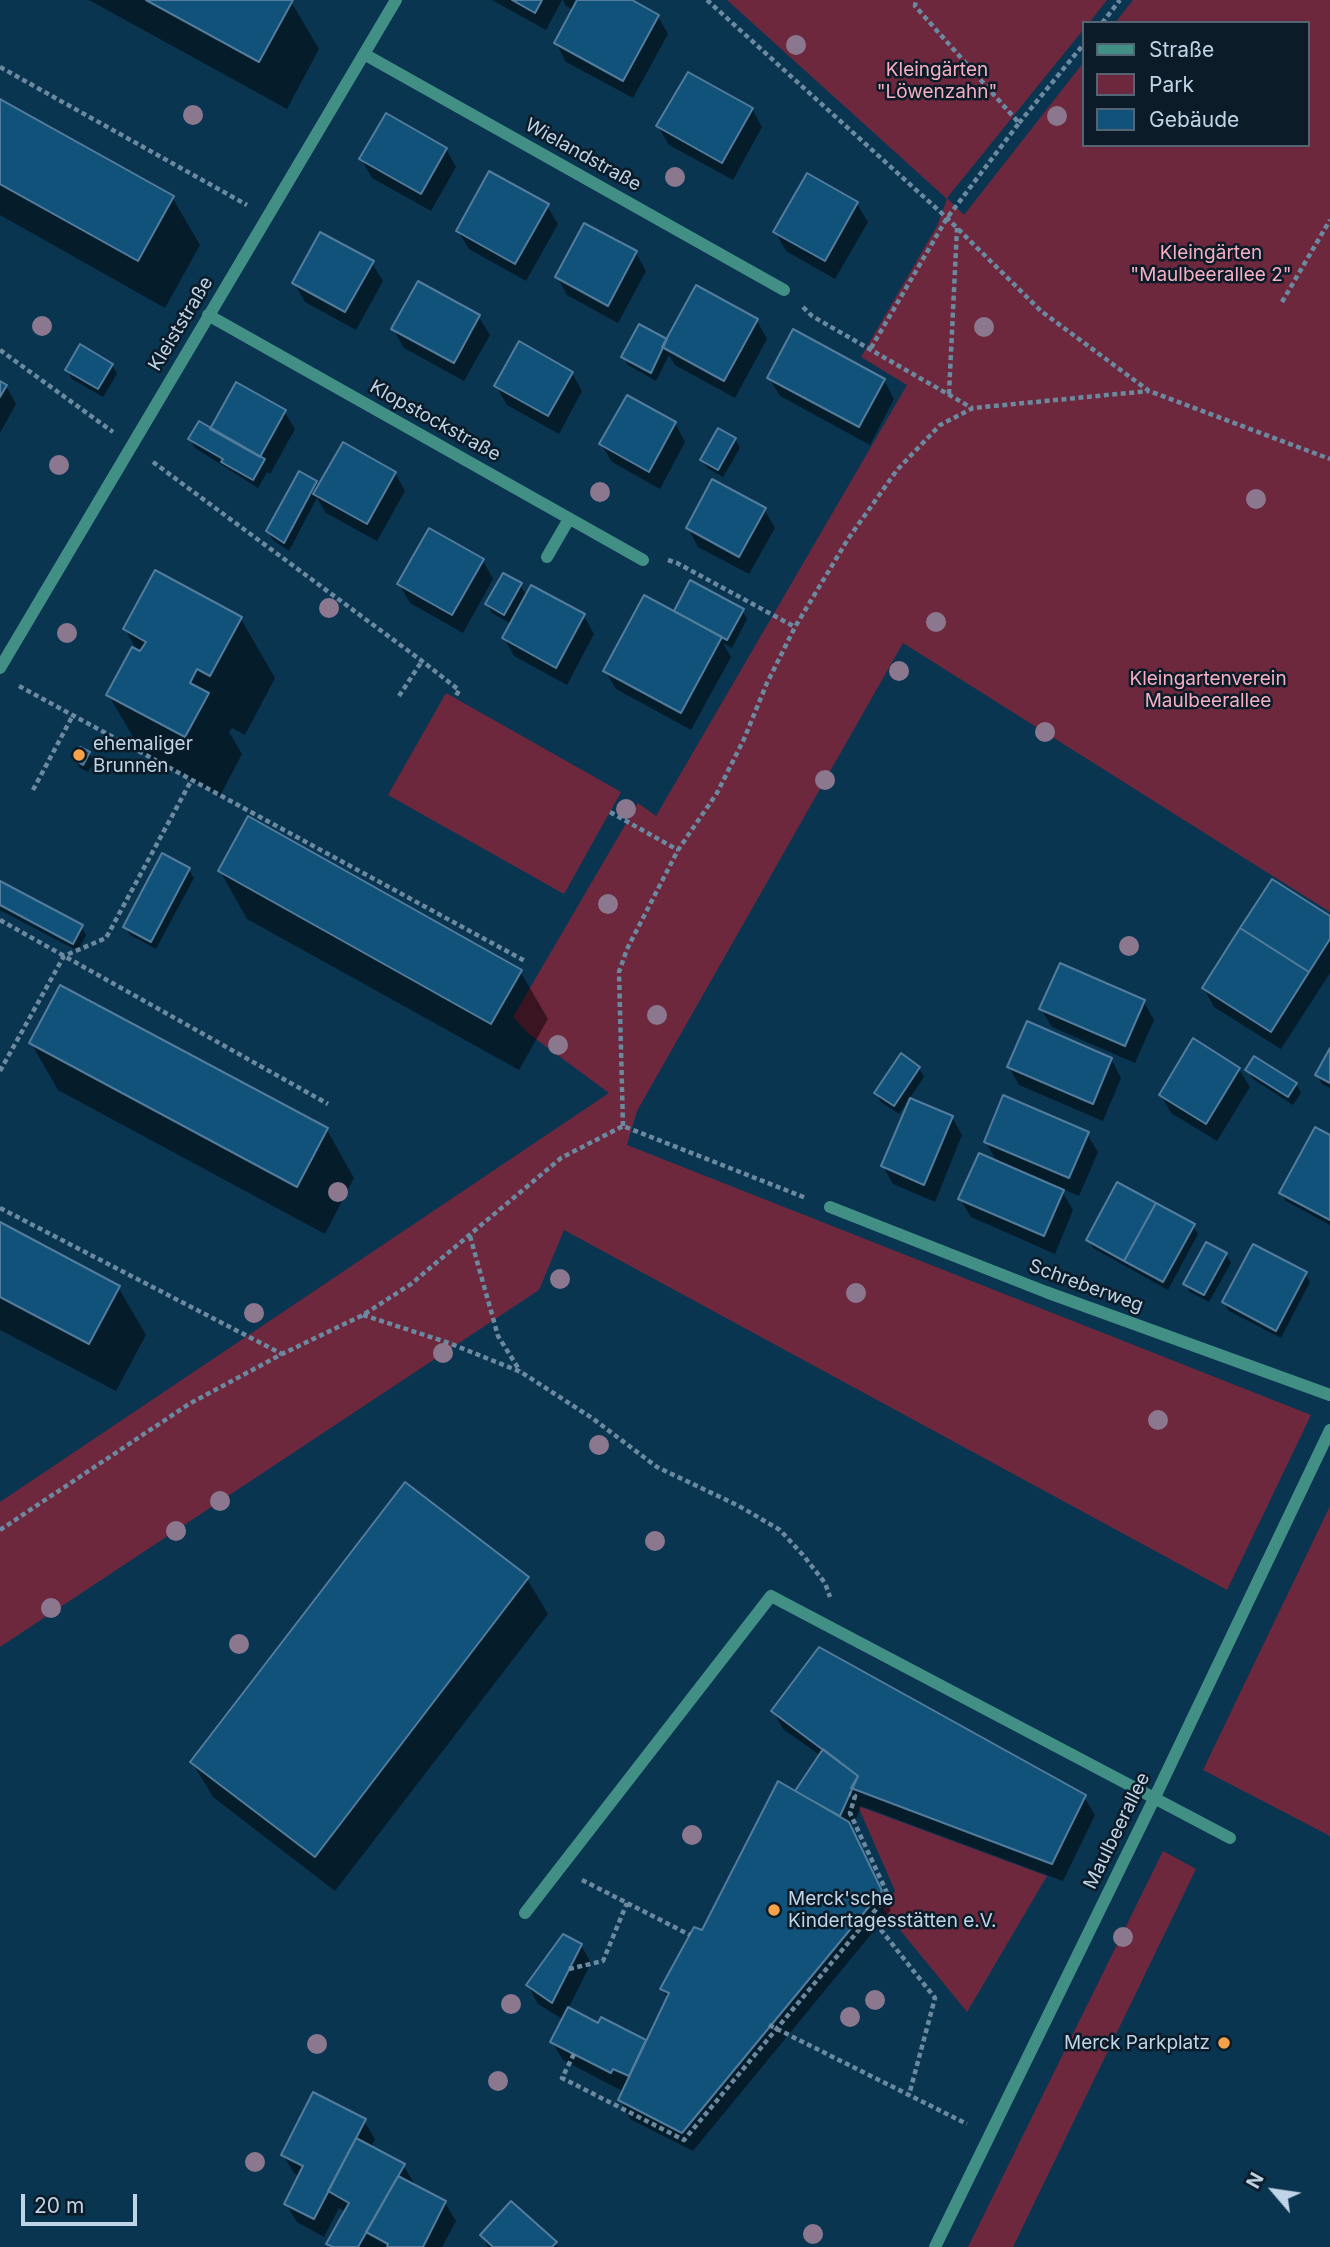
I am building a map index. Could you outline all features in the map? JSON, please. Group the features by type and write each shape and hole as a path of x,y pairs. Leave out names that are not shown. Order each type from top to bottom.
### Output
{"street":[{"name":"Kleiststraße","path":"0,668 396,0"},
{"name":"Wielandstraße","path":"363,54 784,290"},
{"name":"Klopstockstraße","path":"208,315 643,560"},
{"path":"547,557 569,519"},
{"name":"Schreberweg","path":"830,1207 1046,1292 1330,1395"},
{"name":"Maulbeerallee","path":"934,2247 1154,1799 1330,1430"},
{"path":"525,1913 771,1597 1230,1838"}],"path":[{"path":"707,0 947,218 1041,311 1149,391 1330,459"},
{"path":"916,0 915,6 1019,123"},
{"path":"1103,21 1120,0"},
{"path":"871,348 947,218 1082,46"},
{"path":"0,67 267,216"},
{"path":"1283,302 1330,220"},
{"path":"949,394 957,228"},
{"path":"784,290 812,316 973,408"},
{"path":"0,350 422,661 459,690 455,698"},
{"path":"623,1126 619,972 627,949 678,850 717,793 744,739 767,683 796,627 848,539 897,470 940,425 973,408 1149,391"},
{"path":"643,560 662,559 677,563 796,627"},
{"path":"399,696 422,661"},
{"path":"12,682 525,961"},
{"path":"33,790 72,717"},
{"path":"0,1071 64,956 106,938 191,781"},
{"path":"610,811 678,850"},
{"path":"0,920 328,1104"},
{"path":"0,1530 189,1404 282,1354 363,1315 411,1284 561,1158 623,1126 830,1207"},
{"path":"0,1208 282,1354"},
{"path":"470,1236 498,1336 521,1372"},
{"path":"363,1315 449,1343 521,1372 592,1418 657,1467 740,1506 780,1530 825,1583 843,1634"},
{"path":"575,2054 562,2078 684,2140 888,1895 850,1813 855,1796 849,1794"},
{"path":"559,1868 690,1935"},
{"path":"569,1969 603,1961 627,1903"},
{"path":"870,1916 935,1998 909,2095"},
{"path":"769,2025 990,2135"}],"green space":[{"path":"727,0 1107,0 1091,21 1082,21 1082,31 947,198 964,215 1082,64 1082,147 1309,147 1309,21 1117,21 1133,0 1330,0 1330,912 903,643 637,1111 627,1145 1311,1415 1227,1590 564,1230 539,1290 0,1647 0,1502 609,1093 529,1034 513,1017 638,803 656,816 907,385 861,357 937,226 947,199"},
{"path":"446,693 621,792 564,894 388,795"},
{"path":"1330,1506 1330,1836 1203,1770"},
{"path":"858,1806 1047,1876 967,2012 883,1909 895,1891"},
{"path":"1163,1851 1196,1869 1013,2247 968,2247"}],"building":[{"path":"146,0 293,0 259,62"},
{"path":"512,0 542,0 535,13"},
{"path":"577,0 632,0 659,15 623,81 554,43"},
{"path":"688,72 753,108 722,163 656,126"},
{"path":"0,99 174,196 138,261 0,184"},
{"path":"386,113 447,148 421,194 359,159"},
{"path":"489,171 549,204 515,264 456,231"},
{"path":"807,173 858,202 825,261 773,232"},
{"path":"584,223 637,251 608,306 555,277"},
{"path":"320,232 374,261 345,312 292,283"},
{"path":"418,281 480,315 454,363 391,329"},
{"path":"696,285 758,319 724,381 662,347"},
{"path":"639,324 667,339 651,373 621,357"},
{"path":"793,329 885,379 859,427 767,378"},
{"path":"519,341 573,372 548,416 494,386"},
{"path":"80,344 113,364 98,389 65,370"},
{"path":"0,381 7,385 0,397"},
{"path":"236,382 286,410 260,457 210,429"},
{"path":"627,395 676,422 649,472 599,444"},
{"path":"199,421 265,459 253,480 188,439"},
{"path":"718,428 736,438 718,470 700,460"},
{"path":"343,442 396,472 367,524 313,494"},
{"path":"299,471 317,481 284,543 266,531"},
{"path":"712,479 766,508 739,557 686,528"},
{"path":"429,528 484,559 452,615 397,584"},
{"path":"155,570 242,617 210,676 197,669 190,683 209,693 185,737 106,695 132,647 140,651 146,642 123,629"},
{"path":"503,573 522,583 504,615 485,604"},
{"path":"690,580 744,609 727,640 674,611"},
{"path":"531,585 585,614 556,668 502,638"},
{"path":"644,595 722,637 681,713 603,671"},
{"path":"80,747 90,752 83,765 73,759"},
{"path":"248,816 522,970 491,1024 218,871"},
{"path":"162,853 190,868 151,942 123,927"},
{"path":"1272,879 1330,916 1330,939 1309,972 1240,928"},
{"path":"0,881 83,925 73,944 0,905"},
{"path":"1240,928 1309,972 1271,1032 1202,988"},
{"path":"1060,963 1145,1000 1125,1046 1039,1009"},
{"path":"60,985 328,1128 297,1187 29,1043"},
{"path":"1027,1021 1112,1058 1093,1104 1007,1067"},
{"path":"1193,1038 1240,1068 1206,1124 1159,1095"},
{"path":"1330,1048 1330,1083 1315,1075"},
{"path":"901,1053 920,1067 894,1106 874,1093"},
{"path":"1254,1056 1297,1083 1288,1097 1245,1070"},
{"path":"1003,1095 1089,1132 1069,1178 984,1142"},
{"path":"910,1098 953,1116 924,1185 881,1166"},
{"path":"1315,1127 1330,1135 1330,1220 1279,1193"},
{"path":"979,1153 1064,1190 1044,1236 958,1199"},
{"path":"1117,1182 1156,1203 1124,1261 1086,1240"},
{"path":"1156,1203 1195,1224 1163,1282 1124,1261"},
{"path":"0,1222 120,1286 89,1344 0,1297"},
{"path":"1206,1242 1227,1253 1204,1295 1183,1284"},
{"path":"1253,1244 1307,1272 1276,1331 1222,1302"},
{"path":"405,1482 529,1577 315,1857 190,1762"},
{"path":"819,1647 1086,1795 1052,1864 851,1788 858,1776 771,1711"},
{"path":"823,1749 858,1776 840,1816 795,1791"},
{"path":"778,1781 849,1822 882,1891 682,2133 618,2100 669,1993 660,1989 694,1927 702,1930"},
{"path":"563,1934 582,1944 552,2003 526,1985"},
{"path":"568,2007 598,2023 601,2017 646,2040 629,2076 613,2069 611,2073 550,2042"},
{"path":"313,2092 366,2119 314,2219 284,2204 303,2166 281,2155"},
{"path":"356,2138 405,2164 358,2247 333,2247 326,2244 349,2203 328,2191"},
{"path":"398,2176 446,2201 423,2247 387,2247 388,2244 366,2232"},
{"path":"511,2201 557,2242 552,2247 493,2247 480,2235"}],"place":[{"name":"ehemaliger Brunnen","path":"79,755"},
{"name":"Merck'sche Kindertagesstätten e.V.","path":"774,1910"},
{"name":"Merck Parkplatz","path":"1224,2043"}],"park label":[{"name":"Kleingärten \"Löwenzahn\"","path":"937,81"},
{"name":"Kleingärten \"Maulbeerallee 2\"","path":"1211,264"},
{"name":"Kleingartenverein Maulbeerallee","path":"1208,690"}]}
